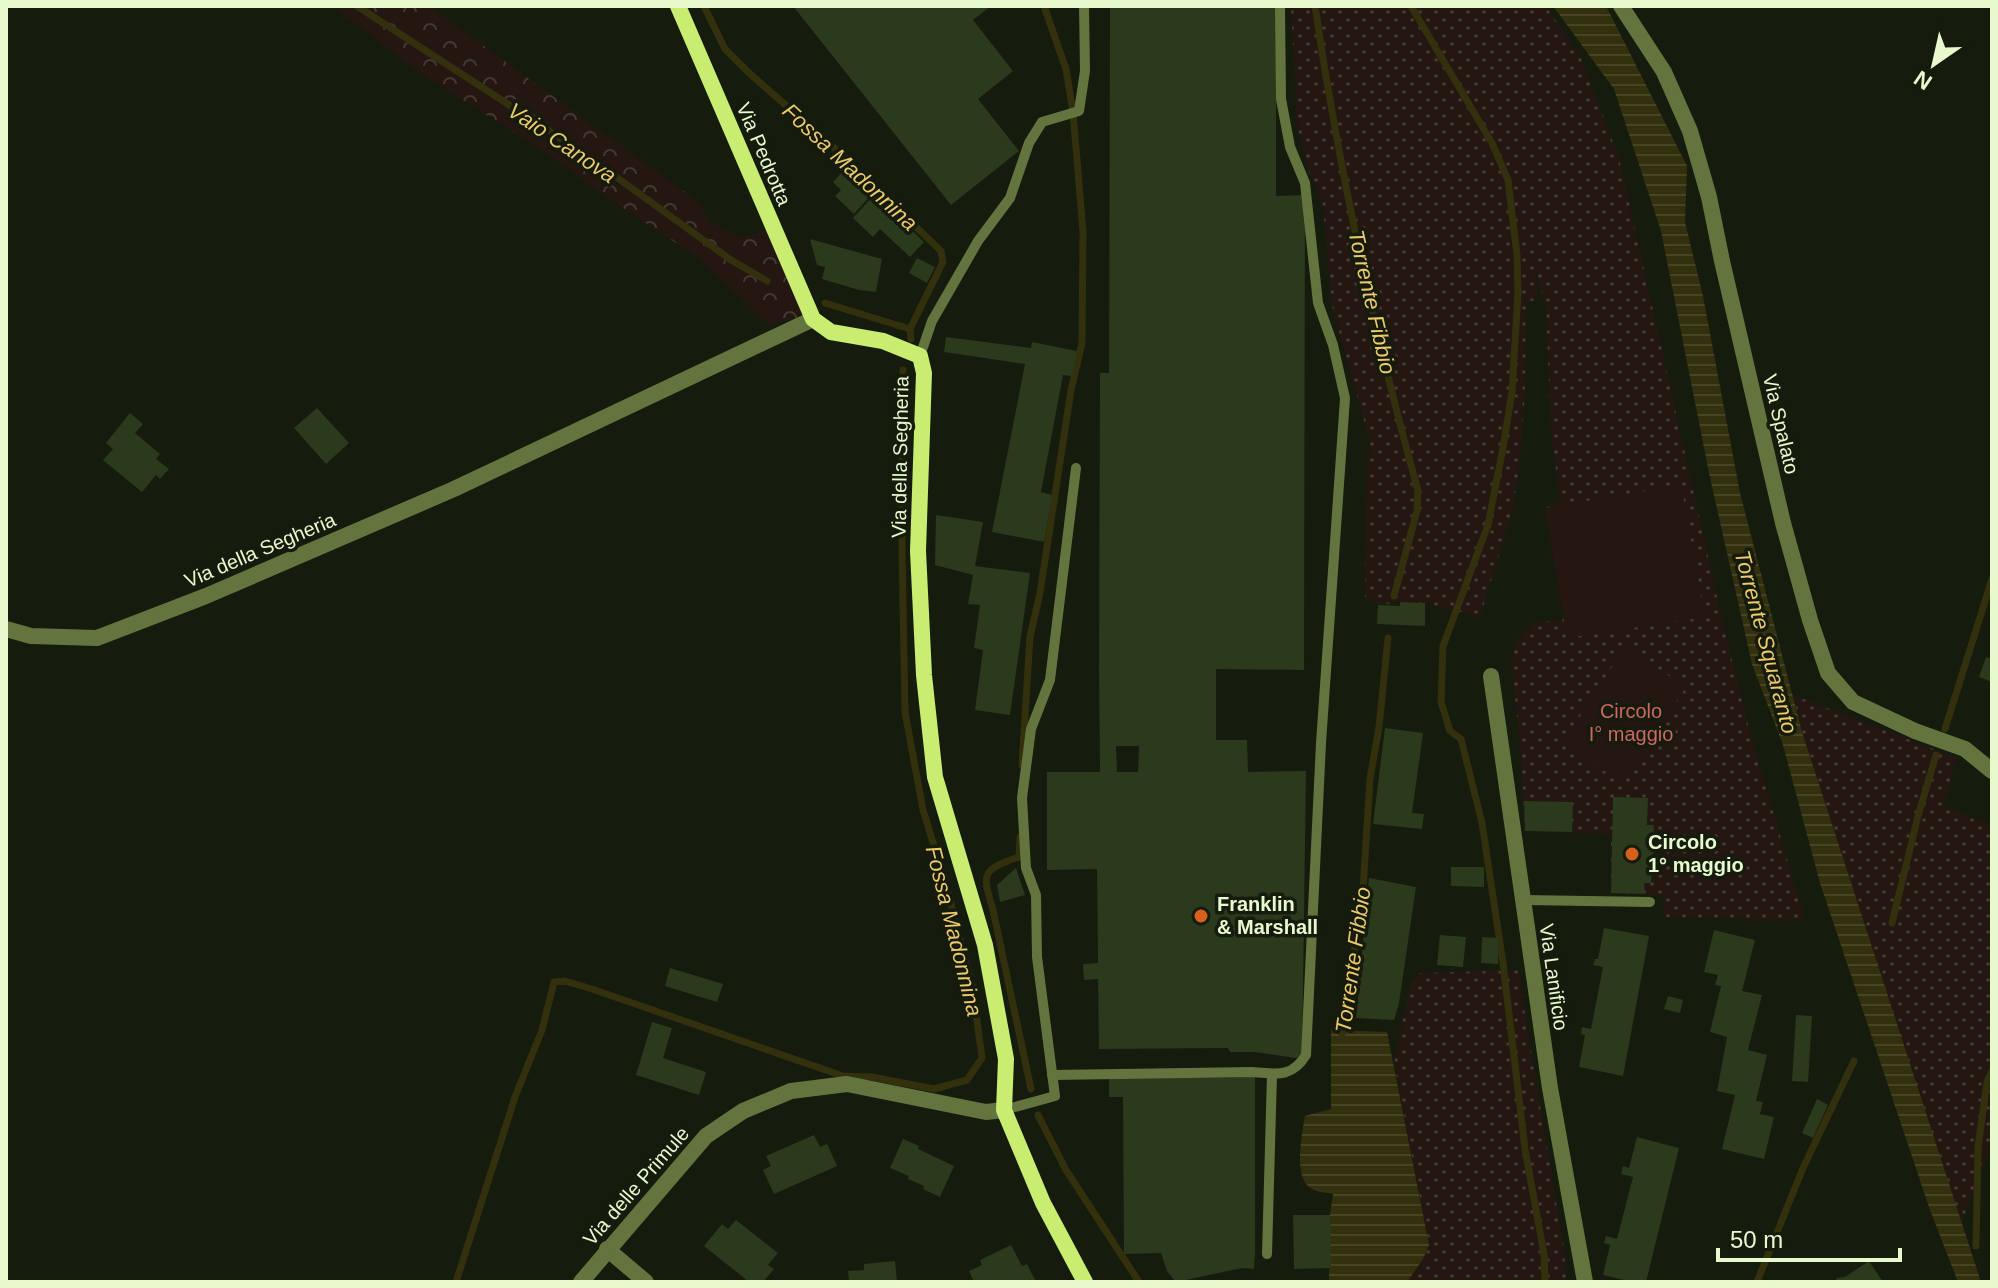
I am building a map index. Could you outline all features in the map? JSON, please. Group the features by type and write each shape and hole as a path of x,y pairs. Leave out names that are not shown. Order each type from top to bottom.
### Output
{"street":[{"name":"Via Pedrotta","path":"678,6 813,319"},
{"name":"Via Spalato","path":"1621,6 1664,72 1690,131 1709,197 1783,523 1828,673 1853,702 1915,731 1965,749 1992,771"},
{"name":"Via della Segheria","path":"6,629 31,636 97,638 152,617 454,489 813,319 831,332 883,341 920,356 924,373 918,551 924,675 935,777 985,945 1006,1059 1004,1110 1043,1203 1085,1282"},
{"name":"Via Lanificio","path":"1491,676 1550,1088 1585,1282"},
{"name":"Via delle Primule","path":"581,1282 706,1136 743,1111 791,1091 847,1084 986,1112 1004,1110"},
{"path":"607,1249 646,1282"}],"lane":[{"path":"920,356 932,321 978,241 1010,198 1029,143 1042,122 1079,111 1085,71 1084,6"},
{"path":"1052,1075 1272,1074 1293,1071 1306,1055 1321,743 1345,398 1333,345 1318,303 1305,183 1290,147 1281,99 1280,6"},
{"path":"1004,1110 1055,1096 1037,957 1036,895 1026,868 1022,798 1031,729 1050,680 1076,468"},
{"path":"1523,900 1650,902"},
{"path":"1267,1254 1272,1074"}],"green space":[{"path":"333,6 429,6 700,203 710,222 743,238 775,227 813,313 770,326 696,256 537,147 417,71"},
{"name":"Circolo I° maggio","path":"1291,6 1546,6 1581,58 1619,158 1724,628 1750,733 1805,920 1663,917 1663,896 1611,893 1611,834 1525,831 1511,662 1514,644 1533,623 1564,619 1545,508 1560,501 1551,432 1546,310 1535,266 1538,298 1526,304 1525,392 1519,469 1512,513 1480,617 1425,603 1378,605 1365,597 1370,442 1332,306 1323,206 1311,179 1297,126"},
{"path":"1681,485 1705,617 1567,638 1545,508"},
{"name":"Circolo I° maggio","path":"1625,647 1686,687 1623,783 1562,744"},
{"path":"1793,695 1957,758 1944,805 1992,827 1992,1141 1961,1224 1802,732"},
{"path":"1519,970 1564,1249 1565,1282 1407,1282 1429,1245 1394,1062 1410,985 1420,973"}],"water":[{"name":"Torrente Squaranto","path":"1553,6 1606,6 1687,166 1685,222 1703,296 1740,493 1802,732 1981,1282 1958,1282 1930,1210 1820,883 1783,745 1752,664 1709,473 1661,231 1614,89"},
{"path":"1331,1030 1387,1032 1429,1245 1407,1282 1329,1282 1333,1194 1308,1186 1301,1172 1300,1153 1305,1116 1331,1109"}],"building":[{"path":"793,6 991,6 973,20 1013,71 978,99 1019,151 951,205"},
{"path":"1110,6 1276,6 1276,196 1305,195 1304,670 1216,669 1216,740 1247,740 1248,772 1306,771 1302,1059 1255,1052 1230,1052 1228,1048 1099,1049 1098,979 1084,980 1083,964 1098,963 1097,869 1047,870 1047,772 1100,772 1100,373 1109,373","holes":["1116,746 1139,746 1138,772 1117,772"]},
{"path":"843,171 871,195 854,214 835,196 841,190 833,182"},
{"path":"874,195 924,242 910,257 880,229 873,237 853,218"},
{"path":"810,239 882,259 876,292 822,279 825,267 817,265"},
{"path":"917,258 935,267 927,283 909,273"},
{"path":"946,337 1031,348 1032,342 1077,351 1072,376 1063,375 1041,492 1052,495 1044,542 992,532 1025,364 944,352"},
{"path":"317,408 349,443 326,464 294,428"},
{"path":"130,413 143,424 135,433 160,454 156,459 169,469 160,479 156,475 142,492 103,460 113,449 106,443"},
{"path":"936,515 983,522 975,566 1030,573 1010,715 975,710 983,650 974,648 980,605 968,604 973,575 935,565"},
{"path":"1400,602 1425,603 1425,626 1377,624 1378,605 1400,606"},
{"path":"1986,657 1992,659 1992,682 1979,677"},
{"path":"1385,728 1423,733 1412,813 1424,814 1422,829 1373,824"},
{"name":"Circolo 1° maggio","path":"1613,797 1648,798 1647,825 1654,825 1651,883 1644,883 1645,894 1611,893"},
{"path":"1524,801 1573,802 1572,832 1525,831"},
{"path":"1451,867 1484,867 1484,887 1451,886"},
{"path":"1016,868 1025,895 1000,902 997,885"},
{"path":"1369,878 1416,887 1394,1020 1356,1018"},
{"path":"1604,928 1649,936 1623,1076 1579,1067 1585,1035 1581,1034 1582,1027 1591,1029 1603,967 1593,965 1598,959"},
{"path":"1714,930 1755,940 1742,991 1762,995 1748,1050 1767,1055 1756,1101 1763,1102 1760,1114 1774,1117 1764,1159 1722,1149 1735,1095 1717,1091 1727,1037 1710,1032 1721,986 1715,985 1718,975 1704,972"},
{"path":"1440,935 1466,937 1463,967 1437,965"},
{"path":"1482,937 1498,938 1498,964 1481,963"},
{"path":"670,968 723,984 717,1002 665,986"},
{"path":"1668,996 1683,1000 1680,1013 1664,1009"},
{"path":"1796,1015 1812,1016 1808,1082 1792,1081"},
{"path":"652,1022 672,1028 663,1058 706,1072 699,1095 636,1075"},
{"path":"1255,1077 1254,1269 1242,1268 1176,1282 1167,1271 1161,1253 1124,1254 1123,1097 1109,1097 1109,1078"},
{"path":"1817,1099 1828,1105 1813,1138 1802,1133"},
{"path":"814,1135 820,1147 827,1144 837,1166 774,1194 763,1170 771,1166 766,1156"},
{"path":"1637,1137 1679,1148 1646,1282 1603,1275 1610,1245 1604,1243 1606,1236 1617,1239 1633,1177 1621,1174 1623,1166 1629,1168"},
{"path":"903,1139 954,1166 940,1197 908,1179 909,1176 890,1168"},
{"path":"1293,1215 1330,1215 1331,1268 1294,1269"},
{"path":"736,1220 778,1253 768,1265 774,1269 763,1282 749,1282 704,1246 722,1224 728,1229"},
{"path":"1011,1245 1022,1266 1027,1264 1036,1282 974,1282 969,1271 982,1265 980,1260"},
{"path":"895,1261 897,1282 849,1282 848,1271 864,1270 864,1264"},
{"path":"1869,1261 1883,1282 1835,1282 1837,1278 1845,1277"}],"waterway":[{"name":"Vaio Canova","path":"357,6 583,153 731,260 767,281"},
{"name":"Fossa Madonnina","path":"704,6 725,49 941,251 943,262 910,329 911,339"},
{"path":"1022,765 1030,637 1040,593 1071,390 1082,343 1083,232 1073,112 1066,69 1044,6"},
{"name":"Torrente Fibbio","path":"1315,6 1359,250 1418,491 1417,511 1394,596"},
{"path":"1411,6 1492,143 1508,180 1517,255 1512,392 1503,448 1488,525 1443,646 1441,702 1450,731 1461,739 1482,823 1503,963 1525,1149 1544,1254 1545,1282"},
{"name":"Vaio Canova","path":"825,303 910,329"},
{"name":"Fossa Madonnina","path":"456,1282 515,1097 542,1030 554,982 565,981 592,989 843,1076 872,1077 934,1089 967,1080 982,1058 973,990 923,810 905,712 903,370"},
{"path":"1945,729 1992,579"},
{"name":"Torrente Fibbio","path":"1342,1037 1362,905 1370,779 1388,638"},
{"path":"1892,923 1936,755"},
{"path":"1020,837 1019,857 991,870 986,880 1031,1089"},
{"path":"1757,1282 1803,1168 1854,1061"},
{"path":"1976,1246 1978,1147 1987,1082 1992,1071"},
{"path":"1038,1115 1066,1170 1139,1282"}],"place":[{"name":"Circolo 1° maggio","path":"1632,854"},
{"name":"Franklin & Marshall","path":"1201,916"}]}
